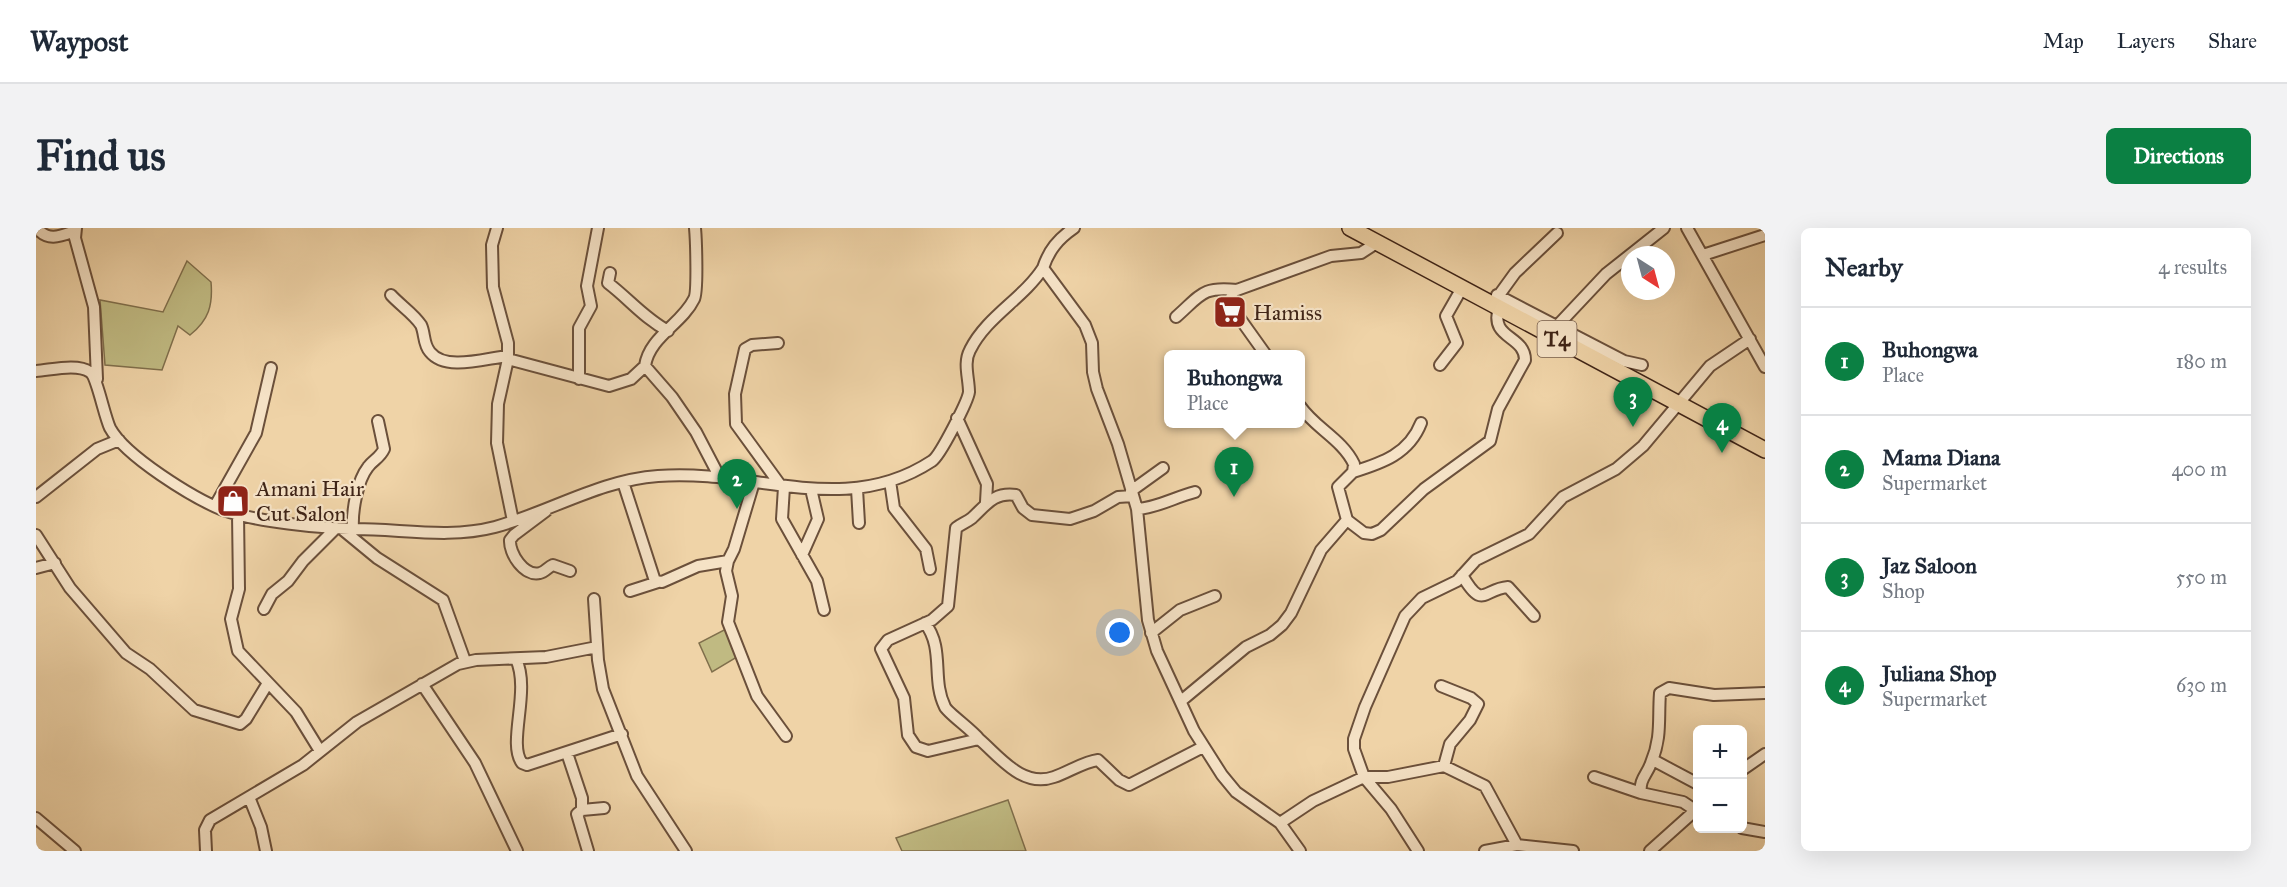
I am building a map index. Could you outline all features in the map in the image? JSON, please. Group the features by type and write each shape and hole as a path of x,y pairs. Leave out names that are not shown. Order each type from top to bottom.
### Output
{"highway":[{"name":"T4","path":"1350,228 1462,288 1496,303 1765,450"}],"street":[{"path":"36,228 47,237 57,237 75,230 94,307 98,396 109,426 119,440 155,470 215,506 238,514 344,529 460,534 513,521 549,506 623,482 668,475 732,478 782,487 857,489 890,481 937,458 968,399 966,363 970,348 998,314 1035,281 1043,268 1048,252 1061,237 1074,228"},
{"path":"497,228 492,245 494,299 505,325 508,357 498,404 497,443 513,521"},
{"path":"579,379 579,328 591,306 587,286 598,228"},
{"path":"391,295 420,324 426,344 434,356 444,360 464,362 508,357 597,385 615,386 632,379 645,366 655,342 682,316 696,295 695,228"},
{"path":"1558,325 1605,274 1664,228"},
{"path":"1687,228 1765,367"},
{"path":"1421,423 1408,446 1394,456 1353,472 1338,487 1347,520 1364,533 1372,534 1381,530 1424,489 1490,441 1498,409 1525,360 1523,349 1499,327 1496,320 1496,303 1515,273 1557,233"},
{"path":"1703,255 1765,235"},
{"path":"1263,350 1231,306 1231,295 1237,290 1331,256 1361,253 1378,243"},
{"path":"1043,268 1085,325 1092,343 1093,372 1097,389 1118,444 1137,508 1145,601 1151,633 1203,747 1236,792 1280,823 1300,851"},
{"path":"610,273 608,283 620,291 643,315 668,331"},
{"path":"1176,317 1207,290 1214,287 1237,290"},
{"path":"1440,365 1457,342 1446,316 1462,288"},
{"path":"1496,303 1558,325 1624,361 1642,365"},
{"path":"1418,851 1391,809 1364,777 1354,749 1354,739 1399,626 1414,604 1431,592 1451,585 1487,553 1528,534 1563,497 1616,469 1643,446 1676,403 1719,358 1750,339"},
{"path":"778,343 752,345 745,349 737,381 735,408 738,429 768,465 782,487 782,519 820,589 824,610"},
{"path":"645,366 672,397 696,432 719,477"},
{"path":"215,506 256,433 271,368"},
{"path":"36,371 83,369 97,379"},
{"path":"1305,411 1343,447 1354,464 1353,472"},
{"path":"957,418 987,484 986,502"},
{"path":"264,609 272,594 288,581 303,561 344,529 367,468 379,458 384,449 378,421"},
{"path":"36,497 97,449 119,440"},
{"path":"717,459 732,478"},
{"path":"979,739 928,750 916,747 908,735 904,698 881,649 888,640 944,613 948,606 956,528 972,518 986,502 999,495 1016,495 1023,508 1032,515 1070,519 1094,511 1118,497 1132,493 1163,468"},
{"path":"890,481 896,513 926,549 930,569"},
{"path":"623,482 653,578 658,582"},
{"path":"754,482 726,571 732,596 728,622 757,696 786,736"},
{"path":"802,555 819,519 811,489"},
{"path":"857,489 859,523"},
{"path":"1137,508 1149,508 1178,496 1195,492"},
{"path":"549,506 514,535 510,540 511,552 526,568 535,573 553,566 570,571"},
{"path":"238,514 239,589 233,607 232,629 238,651 296,711 320,751"},
{"path":"1181,701 1246,647 1270,635 1282,625 1292,613 1321,550 1347,520"},
{"path":"344,529 377,558 443,600 465,661"},
{"path":"36,535 70,588 114,641 150,669 194,710 240,724 246,719 268,682"},
{"path":"630,591 698,566 728,561"},
{"path":"36,568 55,562"},
{"path":"1462,575 1472,589 1481,596 1508,587 1534,616"},
{"path":"1151,633 1180,610 1215,596"},
{"path":"594,600 602,682 637,776 686,851"},
{"path":"925,623 936,640 938,681 946,709 962,720 1008,767 1027,776 1053,777 1098,760 1119,780 1129,785 1203,747"},
{"path":"206,851 206,825 303,765 357,722 465,661 546,657 597,647"},
{"path":"516,659 523,679 517,750 522,763 527,765 622,735"},
{"path":"422,684 475,763 518,851"},
{"path":"1441,686 1472,698 1478,704 1470,720 1450,744 1444,766"},
{"path":"1641,793 1640,781 1653,760 1660,728 1660,693 1663,689 1714,695 1765,693"},
{"path":"1747,767 1765,754"},
{"path":"568,756 582,798 582,810 577,818 588,851"},
{"path":"1653,760 1693,781"},
{"path":"1280,823 1313,801 1364,777 1388,777 1444,766 1485,786 1517,845"},
{"path":"1594,777 1641,793 1683,802 1693,807"},
{"path":"249,797 261,827 266,851"},
{"path":"582,810 604,807"},
{"path":"1650,851 1693,813"},
{"path":"36,818 75,851"},
{"path":"1747,829 1765,832"},
{"path":"1485,851 1517,845 1573,851"}],"shaded area":[{"path":"187,261 211,282 210,305 202,324 190,335 178,326 162,370 105,365 100,300 163,312"},
{"path":"726,629 737,657 712,672 699,643"},
{"path":"1008,800 1026,851 902,851 896,838"}],"place":[{"name":"Hamiss","path":"1230,312"},
{"name":"Jaz Saloon","path":"1633,427"},
{"name":"Juliana Shop","path":"1722,453"},
{"name":"Buhongwa","path":"1234,497"},
{"name":"Amani Hair Cut Salon","path":"233,501"},
{"name":"Mama Diana","path":"737,509"}]}
